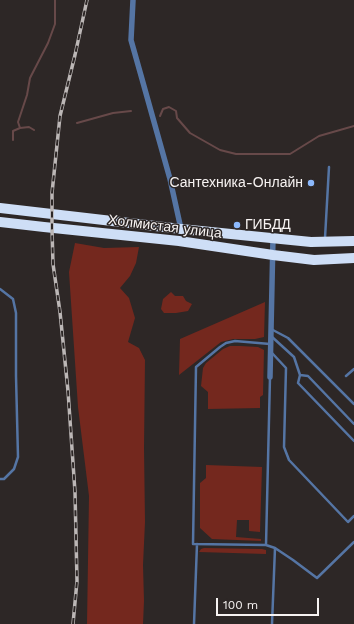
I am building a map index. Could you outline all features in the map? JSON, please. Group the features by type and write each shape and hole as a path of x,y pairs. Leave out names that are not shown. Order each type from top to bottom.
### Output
{"highway":[{"name":"Холмистая улица","path":"0,208 181,229 311,242 354,241"},
{"name":"Холмистая улица","path":"0,222 172,240 314,260 352,259"}],"street":[{"path":"134,0 131,40 170,179 181,229"},
{"path":"270,377 273,238"}],"lane":[{"path":"325,241 329,167"},
{"path":"0,289 13,299 16,313 18,457 14,469 4,479 0,479"},
{"path":"272,329 288,338 354,404"},
{"path":"271,336 294,357 300,375 298,383 354,441"},
{"path":"271,344 235,341 226,343 220,346 196,366 193,544 266,545 275,548 317,578 354,542"},
{"path":"270,352 286,368 284,447 289,460 348,522 354,516"},
{"path":"346,376 354,369"},
{"path":"300,375 308,376 354,424"},
{"path":"266,545 270,377"},
{"path":"194,624 197,544"},
{"path":"272,624 275,548"}],"shaded area":[{"path":"75,243 104,248 139,247 136,263 130,276 120,288 129,298 135,318 128,342 139,348 145,360 145,522 143,624 87,624 89,496 78,407 69,272"},
{"path":"171,292 175,296 183,296 186,301 192,304 188,311 164,313 161,309 163,299"},
{"path":"265,302 264,337 255,339 233,339 221,342 179,375 180,339"},
{"path":"230,346 258,347 264,350 263,395 260,397 260,408 208,409 208,392 201,386 203,368 206,363 223,349"},
{"path":"206,465 262,467 260,532 249,531 249,520 237,520 236,537 261,539 261,541 212,539 200,528 200,483 206,478"},
{"path":"204,548 262,549 266,550 266,554 199,552"}],"waterway":[{"path":"20,128 18,122 27,95 30,78 48,43 55,24 55,0"},
{"path":"160,116 163,109 169,107 176,111 177,118 190,133 220,150 236,154 290,154 319,136 354,126"},
{"path":"77,123 113,113 131,111"},
{"path":"13,140 13,131 20,128 29,127 34,130"}],"railway":[{"path":"73,624 77,581 75,492 68,391 60,312 53,264 52,193 60,116 87,0"}],"place":[{"name":"Сантехника-Онлайн","path":"311,183"},
{"name":"ГИБДД","path":"237,225"}]}
